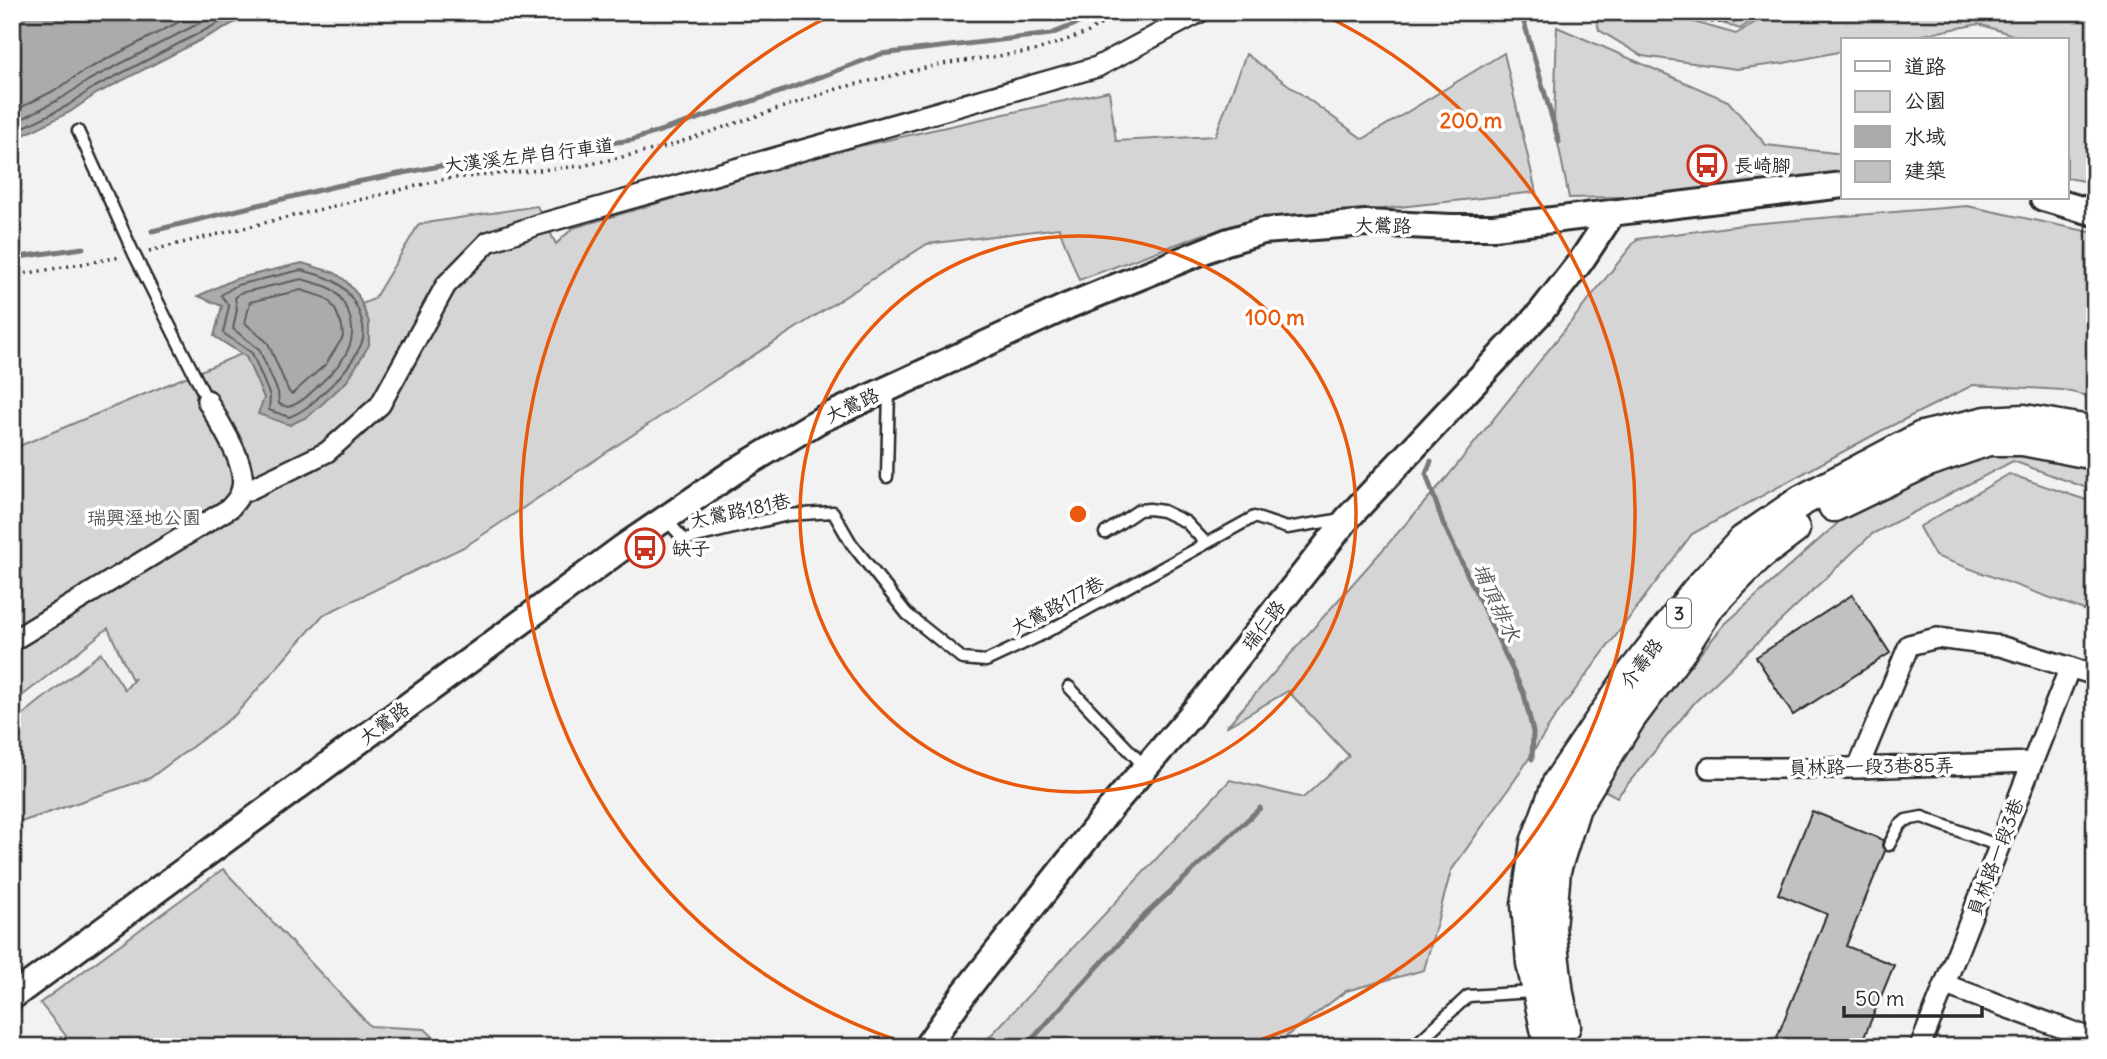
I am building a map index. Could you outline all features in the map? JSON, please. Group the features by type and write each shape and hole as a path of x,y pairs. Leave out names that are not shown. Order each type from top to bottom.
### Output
{"main road":[{"name":"介壽路","path":"1570,1047 1548,993 1532,963 1527,904 1536,843 1558,783 1632,674 1696,592 1743,541 1801,501 1922,437 1986,422 2024,420 2095,432"},
{"name":"介壽路","path":"1550,1047 1548,993 1555,870 1575,807 1630,718 1681,650 1710,605 1758,556 1811,517 1925,461 1989,440 2022,440 2095,454"}],"street":[{"path":"240,494 327,452 380,405 446,285 488,242 548,222 1097,67 1200,12"},
{"name":"大鶯路","path":"12,997 295,790 510,628 735,471 821,420 1068,306 1226,242 1263,232 1366,223 1494,227 1841,185"},
{"path":"2050,200 2095,213"},
{"name":"瑞仁路","path":"926,1047 965,992 1114,804 1203,701 1347,519 1541,312 1581,261 1612,214"},
{"path":"12,641 230,508 240,494 244,475 239,459 207,400"},
{"path":"1858,768 1909,645 1937,638 2000,646 2095,675"},
{"name":"員林路一段3巷","path":"1920,1047 2070,667"},
{"name":"員林路一段3巷85弄","path":"1709,768 1858,768 2032,762"},
{"path":"1945,985 2095,1040"}],"lane":[{"path":"78,131 134,254 207,400"},
{"path":"887,477 890,388"},
{"path":"1105,533 1139,510 1149,509 1163,511 1186,522 1206,543"},
{"name":"大鶯路177巷","path":"833,512 850,543 907,614 963,659 986,661 1039,636 1254,517 1287,528 1347,519"},
{"name":"大鶯路181巷","path":"665,518 684,540 788,515 833,512"},
{"path":"1069,687 1145,767"},
{"path":"1889,845 1899,826 1906,820 1922,817 1999,846"},
{"path":"1413,1047 1468,996 1548,993"}],"path":[{"name":"大漢溪左岸自行車道","path":"12,276 134,254 446,179 582,166 662,148 840,88 942,64 1034,51 1087,33 1121,12"},
{"path":"1678,12 1712,24 1746,20 1763,12"}],"green space":[{"path":"1595,12 1665,12 1736,34 1772,12 2095,12 2095,183 2068,178 2068,38 2022,38 1979,24 1907,38 1841,38 1841,51 1737,69 1642,56 1599,30"},
{"path":"1688,12 1765,12 1740,29"},
{"path":"1557,27 1728,101 1766,145 1841,154 1841,171 1661,196 1569,198 1554,123"},
{"name":"瑞興溼地公園","path":"1504,53 1536,192 1390,208 1204,234 1079,280 1059,228 927,244 709,384 466,546 323,615 235,715 150,778 12,825 12,723 101,653 125,690 135,678 132,680 108,628 12,704 12,449 374,299 419,224 537,206 556,244 573,228 833,152 1109,91 1116,141 1215,136 1246,54 1363,139"},
{"path":"1967,206 2095,233 2095,398 2063,390 1973,385 1881,431 1692,534 1555,717 1451,871 1424,970 1346,991 1272,1047 980,1047 1230,780 1303,798 1349,756 1288,691 1226,727 1448,476 1637,239 1750,224"},
{"path":"1977,448 2095,460 2095,491 2013,461 1872,534 1695,702 1617,797 1600,788 1644,720 1725,624 1840,521"},
{"path":"2009,474 2095,503 2095,614 1935,556 1919,527"},
{"path":"223,869 370,1026 425,1029 444,1047 75,1047 40,1003"}],"water":[{"path":"12,12 255,12 96,94 70,112 12,141"},
{"path":"302,263 335,273 358,295 369,322 369,345 347,381 309,416 290,425 258,414 264,398 246,357 214,336 222,306 198,296 235,279"}],"building":[{"path":"1852,595 1890,653 1793,715 1756,657"},
{"path":"1812,811 1883,840 1885,851 1846,946 1894,965 1860,1047 1773,1047 1827,914 1778,894"}],"waterway":[{"path":"152,231 336,186 445,165 632,140 783,91 881,54 1051,34 1106,12"},
{"name":"埔頂排水","path":"1521,12 1559,142"},
{"path":"12,258 83,248"},
{"name":"埔頂排水","path":"1431,461 1426,474 1443,523 1524,694 1533,732 1532,759"},
{"path":"1025,1047 1145,915 1260,808"}],"place":[{"name":"長崎腳","path":"1707,165"},
{"name":"缺子","path":"645,548"}]}
